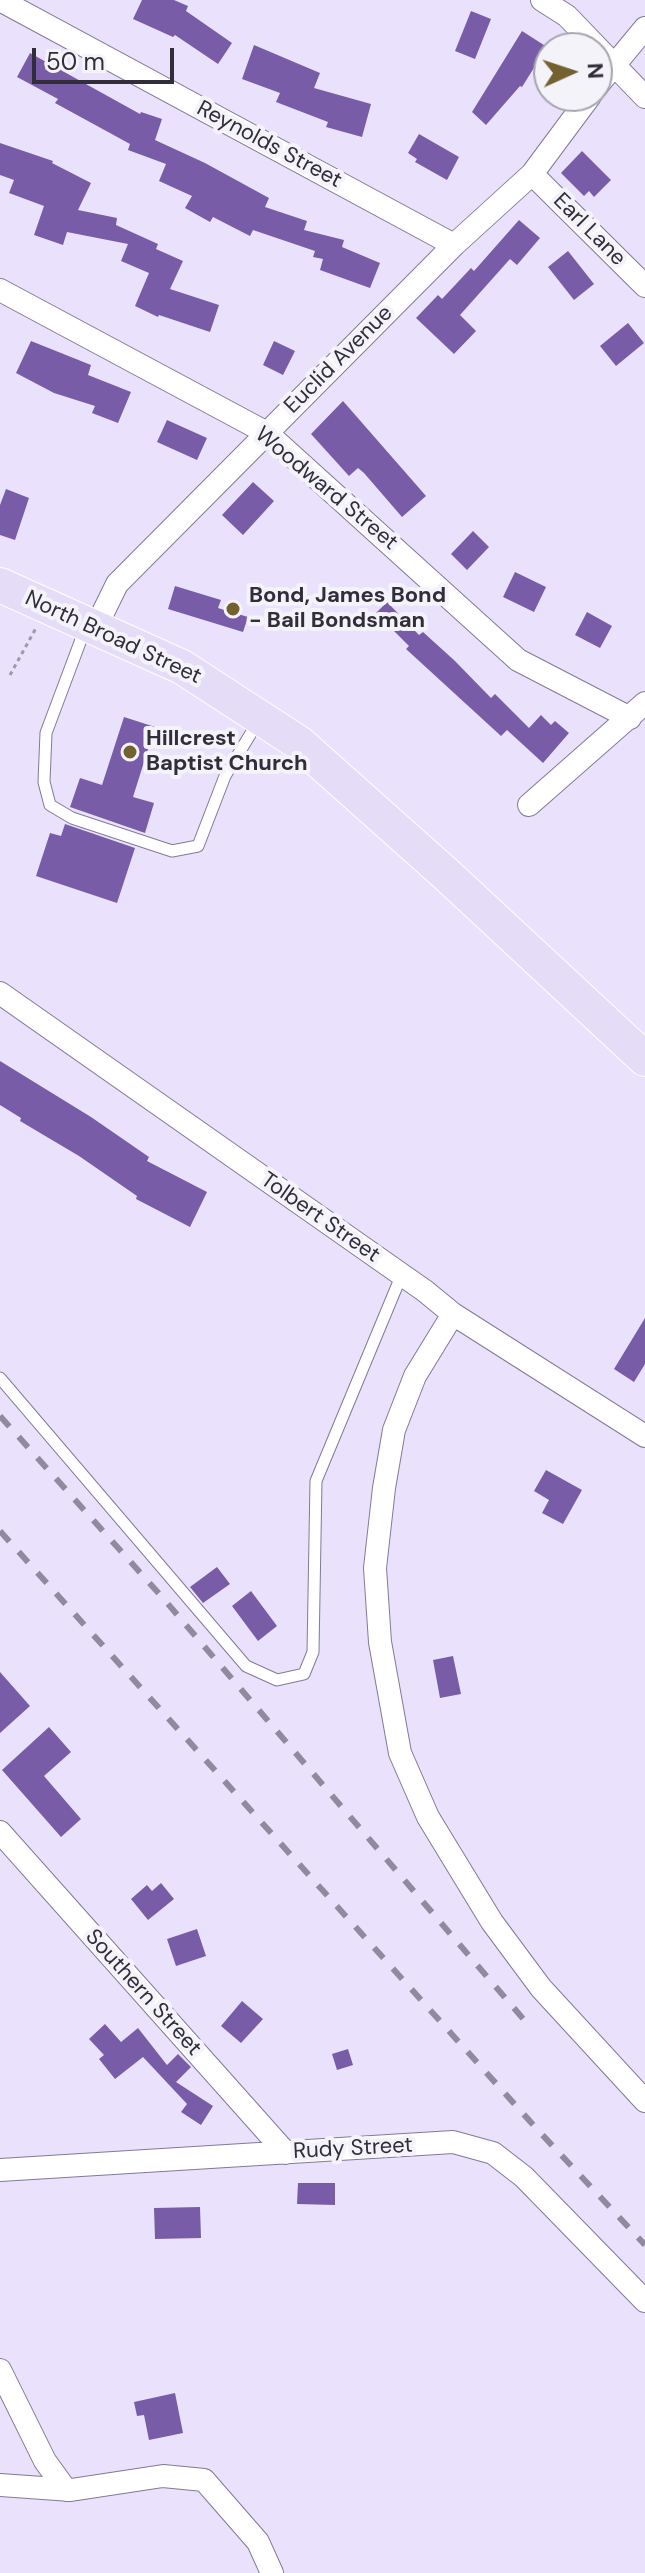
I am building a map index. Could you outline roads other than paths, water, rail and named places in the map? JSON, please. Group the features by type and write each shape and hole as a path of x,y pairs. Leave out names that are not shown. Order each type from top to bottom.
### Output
{"main road":[{"name":"North Broad Street","path":"0,585 182,667 299,743 645,1059"}],"street":[{"name":"Reynolds Street","path":"0,0 454,245"},
{"path":"542,0 567,16 645,97"},
{"path":"614,62 645,28"},
{"name":"Euclid Avenue","path":"91,627 117,584 454,245 532,174 578,112"},
{"name":"Earl Lane","path":"532,174 645,286"},
{"name":"Woodward Street","path":"0,290 267,433 518,660 638,711"},
{"path":"529,805 638,711"},
{"name":"Tolbert Street","path":"0,993 402,1274 453,1314 645,1436"},
{"path":"453,1314 415,1376 399,1416 384,1488 375,1568 380,1642 400,1753 428,1817 492,1922 541,1988 645,2101"},
{"name":"Southern Street","path":"0,1832 286,2153"},
{"name":"Rudy Street","path":"0,2170 453,2142 493,2153 524,2177 645,2301"},
{"path":"0,2370 45,2461 66,2490"},
{"path":"0,2485 66,2490 163,2476 204,2480 258,2542 272,2573"}],"lane":[{"path":"91,627 46,733 44,782 50,805 72,818 172,851 198,846 225,776 260,718"},
{"path":"0,1378 246,1666 277,1680 304,1674 313,1652 316,1481 402,1274"}],"railway":[{"path":"0,1416 162,1597 525,2021"},
{"path":"0,1531 536,2128 645,2245"}],"place":[{"name":"Bond, James Bond - Bail Bondsman","path":"233,609"},
{"name":"Hillcrest Baptist Church","path":"130,752"}]}
